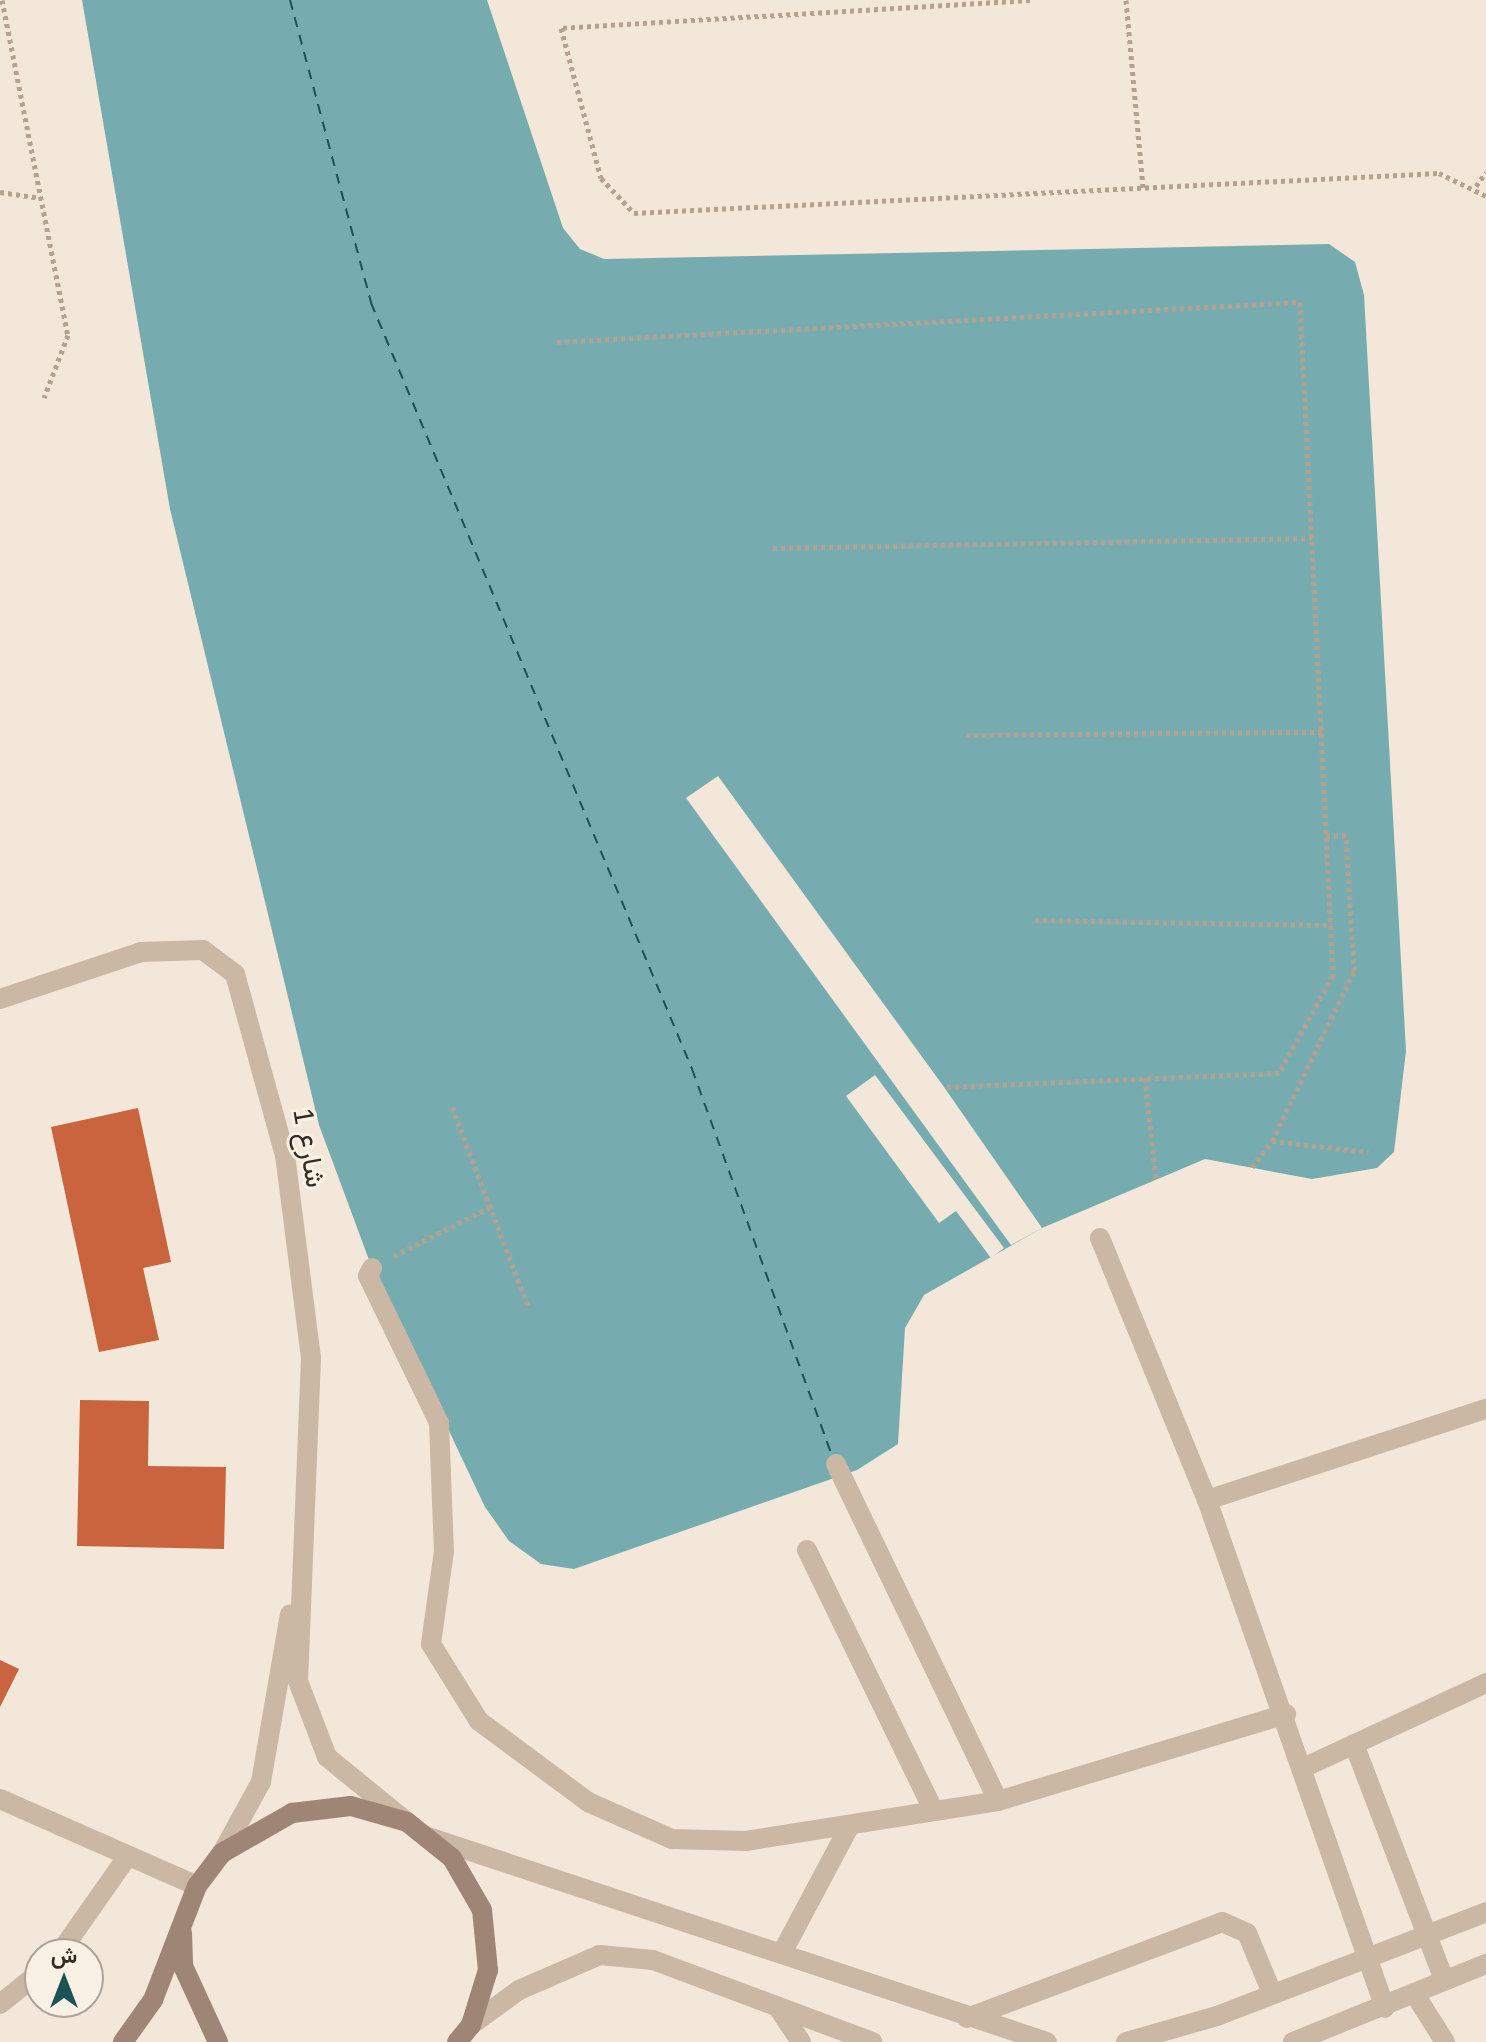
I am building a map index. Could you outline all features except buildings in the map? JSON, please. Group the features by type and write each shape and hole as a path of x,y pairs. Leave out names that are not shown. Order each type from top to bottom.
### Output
{"street":[{"name":"شارع 1","path":"0,999 141,952 203,950 235,974 285,1155 311,1358 297,1587 298,1681 312,1726 327,1757 415,1829"},
{"path":"1100,1238 1207,1500 1286,1714 1385,2008"},
{"path":"372,1268 368,1276 439,1423 444,1551 431,1644 479,1721 588,1802 672,1839 746,1841 848,1829 933,1810 998,1801 1286,1714"},
{"path":"1207,1500 1486,1409"},
{"path":"836,1464 998,1801"},
{"path":"807,1550 933,1810"},
{"name":"شارع 1","path":"222,1853 261,1782 297,1587"},
{"path":"1303,1768 1486,1683"},
{"path":"1354,1744 1444,1980"},
{"path":"0,1799 197,1886"},
{"path":"123,2042 153,2000 197,1886 222,1853 292,1813 351,1806 967,2018 1047,2042"},
{"path":"415,1829 452,1858 482,1910 488,1970 471,2025"},
{"path":"782,1953 848,1829"},
{"path":"70,1938 128,1856"},
{"path":"1126,2042 1272,1993 1486,1912"},
{"path":"182,1921 183,1966 218,2042"},
{"path":"967,2018 1222,1922 1247,1933 1272,1993"},
{"path":"457,2042 471,2025 519,1990 600,1955 653,1960 872,2042"},
{"path":"1293,2042 1385,2008 1486,1964"},
{"path":"0,2004 24,1985"},
{"path":"1414,1993 1445,2042"},
{"path":"777,2006 801,2042"}],"path":[{"path":"2,0 68,335 44,398"},
{"path":"1030,0 561,28 601,178 634,213 1439,173 1476,186 1486,196"},
{"path":"1126,0 1143,187"},
{"path":"1476,186 1486,172"},
{"path":"0,192 41,198"},
{"path":"557,342 1300,302 1333,975 1279,1073 944,1087"},
{"path":"773,548 1312,538"},
{"path":"966,735 1322,732"},
{"path":"1252,1167 1272,1141 1354,971 1346,835 1325,836"},
{"path":"1035,920 1332,925"},
{"path":"1145,1078 1156,1180"},
{"path":"452,1107 529,1309"},
{"path":"1272,1141 1368,1152"},
{"path":"372,1268 490,1207"}],"water":[{"path":"82,0 487,0 563,228 580,249 604,259 1329,244 1355,262 1364,295 1406,1051 1394,1152 1377,1168 1312,1179 1205,1159 1042,1228 924,1295 905,1328 898,1444 857,1470 574,1569 541,1564 509,1541 485,1507 372,1268 319,1125 170,509"}],"pier":[{"path":"718,776 944,1087 1042,1228 1011,1245 686,798"},
{"path":"875,1075 1004,1248 991,1258 956,1211 939,1223 846,1096"}],"ferry route":[{"path":"290,0 371,303 692,1069 832,1455"}]}
